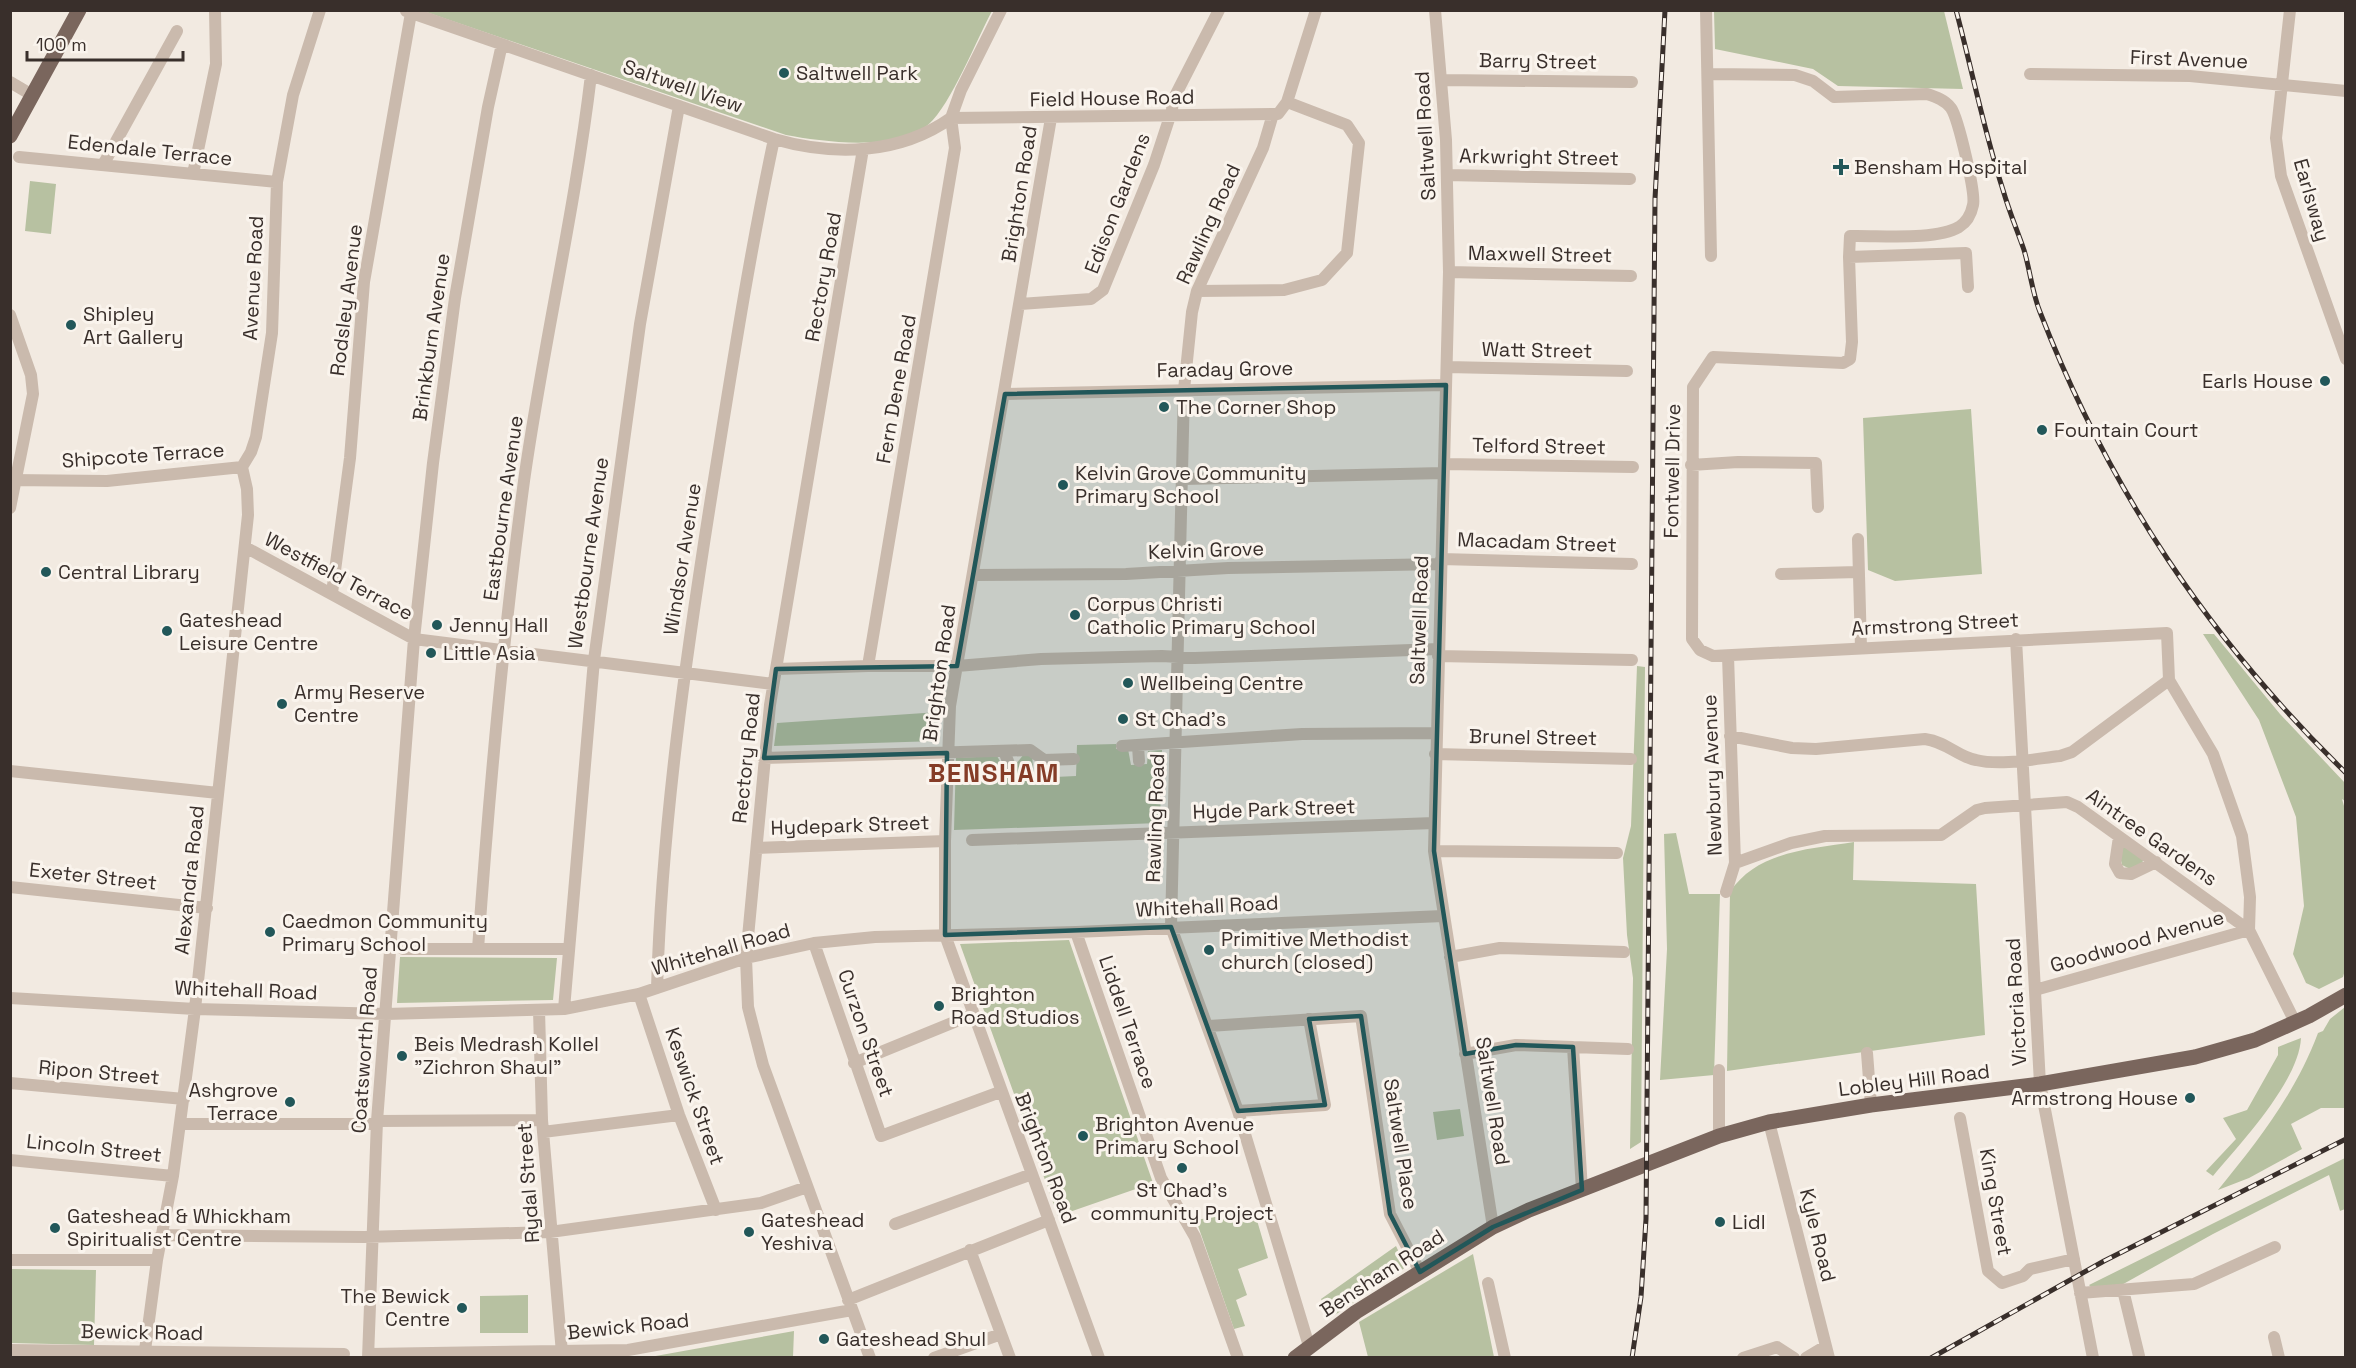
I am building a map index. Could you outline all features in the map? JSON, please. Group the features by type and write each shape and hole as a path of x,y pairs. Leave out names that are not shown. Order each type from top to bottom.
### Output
{"main road":[{"path":"10,136 79,10"},
{"name":"Lobley Hill Road","path":"1493,1227 1529,1210 1719,1137 1769,1122 1871,1105 2040,1084 2195,1057 2255,1040 2346,995"},
{"name":"Bensham Road","path":"1295,1358 1309,1346 1420,1272 1493,1227"}],"street":[{"path":"193,174 216,64 215,10"},
{"name":"Avenue Road","path":"242,467 251,452 256,437 272,333 277,182 293,95 320,10"},
{"path":"951,118 961,90 1001,10"},
{"name":"Edison Gardens","path":"1020,304 1091,299 1103,291 1154,165 1173,100 1219,10"},
{"path":"1273,114 1281,112 1287,102 1316,10"},
{"name":"Saltwell Road","path":"1436,10 1443,80 1449,272 1435,733 1434,851 1493,1227"},
{"path":"1706,10 1711,256"},
{"name":"Earlsway","path":"2289,10 2276,138 2281,176 2346,358"},
{"name":"Saltwell View","path":"407,12 774,139 828,150 863,149 914,139 951,118"},
{"name":"Rodsley Avenue","path":"332,593 350,458 364,282 407,12"},
{"path":"103,165 177,31"},
{"name":"Brinkburn Avenue","path":"414,639 433,464 456,298 501,44"},
{"path":"1708,74 1795,75 1813,81 1834,97 1927,94 1942,99 1950,106 1957,120 1974,203 1969,219 1957,228 1939,234 1850,236 1849,257 1966,253 1968,287"},
{"name":"First Avenue","path":"2030,74 2182,76 2280,83 2346,91"},
{"name":"Eastbourne Avenue","path":"478,949 491,767 525,480 584,135 591,75"},
{"name":"Barry Street","path":"1443,80 1632,82"},
{"path":"10,82 32,95"},
{"path":"1197,291 1284,290 1322,280 1347,253 1359,143 1347,125 1287,102"},
{"name":"Westbourne Avenue","path":"564,1009 594,660 639,324 679,106"},
{"name":"Field House Road","path":"951,118 1273,114"},
{"name":"Rawling Road","path":"1273,114 1263,148 1197,291 1192,312 1184,390 1171,927 1189,983 1209,1026 1238,1111 1309,1346"},
{"name":"Fern Dene Road","path":"868,666 955,148 951,118"},
{"name":"Brighton Road","path":"1051,118 950,706 945,842 945,935 1000,1092 1099,1358"},
{"name":"Windsor Avenue","path":"657,988 659,936 683,673 736,339 774,139"},
{"name":"Rectory Road","path":"863,149 773,684 764,758 747,958 748,1007 752,1028 870,1358"},
{"name":"Edendale Terrace","path":"19,157 277,182"},
{"name":"Arkwright Street","path":"1447,175 1630,178"},
{"name":"Fontwell Drive","path":"1705,654 1696,646 1691,633 1693,387 1713,357 1843,363 1850,359 1852,342 1849,257"},
{"name":"Maxwell Street","path":"1449,272 1631,276"},
{"path":"10,315 31,375 33,394 13,480 10,508"},
{"name":"Watt Street","path":"1447,368 1627,371"},
{"name":"Faraday Grove","path":"1005,394 1446,385"},
{"path":"1691,465 1738,462 1816,464 1818,507"},
{"path":"242,467 247,489 244,547"},
{"name":"Shipcote Terrace","path":"13,480 107,481 242,467"},
{"name":"Telford Street","path":"1182,479 1443,469 1633,467"},
{"path":"1858,539 1861,648"},
{"name":"Westfield Terrace","path":"244,547 414,639"},
{"name":"Alexandra Road","path":"145,1355 157,1260 184,1100 207,908 244,547"},
{"name":"Kelvin Grove","path":"974,575 1126,574 1179,570 1441,562"},
{"name":"Macadam Street","path":"1441,562 1632,564"},
{"path":"1781,574 1858,573"},
{"name":"Armstrong Street","path":"1705,654 1728,656 2016,639 2167,633 2169,680"},
{"path":"414,639 773,684"},
{"name":"Coatsworth Road","path":"368,1356 377,1123 414,639"},
{"name":"Victoria Road","path":"2016,639 2040,1084 2093,1358"},
{"path":"776,669 957,666 1041,659 1438,652 1632,660"},
{"name":"Newbury Avenue","path":"1726,892 1735,863 1728,656"},
{"path":"1730,736 1782,747 1816,749 1925,739 1948,745 1973,760 2060,756 2072,752 2169,680 2213,754 2242,837 2250,897 2248,930 2295,1022"},
{"path":"1122,746 1302,734 1435,733"},
{"path":"1138,746 1139,761"},
{"path":"764,758 1030,750 1044,760 1074,759"},
{"path":"1004,751 1011,769"},
{"name":"Brunel Street","path":"1435,754 1631,759"},
{"path":"10,771 218,793"},
{"name":"Aintree Gardens","path":"1735,863 1791,843 1825,836 1941,835 1977,810 2025,804 2073,804 2248,930"},
{"name":"Hyde Park Street","path":"972,840 1434,823"},
{"path":"2119,837 2115,864 2120,873 2131,874 2156,862"},
{"name":"Hydepark Street","path":"757,848 945,842"},
{"path":"1434,851 1617,854"},
{"name":"Exeter Street","path":"10,887 207,908"},
{"name":"Whitehall Road","path":"10,998 195,1009 386,1014 564,1009 639,994 747,958 814,943 875,937 1076,932 1443,915"},
{"name":"Goodwood Avenue","path":"2035,990 2248,930"},
{"name":"Liddell Terrace","path":"1076,932 1161,1178 1194,1237 1238,1358"},
{"name":"Curzon Street","path":"814,943 881,1136 1000,1092"},
{"path":"1450,957 1500,948 1624,952"},
{"path":"403,949 569,949"},
{"name":"Keswick Street","path":"639,994 679,1115 716,1210"},
{"name":"Rydal Street","path":"539,1010 550,1232 562,1353"},
{"path":"854,1063 974,1014"},
{"name":"Saltwell Place","path":"1309,1019 1361,1016 1390,1214 1420,1272"},
{"path":"1209,1026 1309,1019 1325,1106 1238,1111"},
{"path":"1465,1054 1516,1045 1628,1048"},
{"path":"1573,1047 1582,1190"},
{"path":"1867,1053 1871,1105"},
{"path":"1719,1070 1719,1137"},
{"name":"Ripon Street","path":"10,1083 184,1100"},
{"path":"180,1124 377,1123 543,1126 679,1115"},
{"name":"King Street","path":"1960,1118 1988,1271 2002,1283 2023,1276 2030,1269 2074,1259"},
{"name":"Kyle Road","path":"1769,1122 1827,1352"},
{"name":"Lincoln Street","path":"10,1160 173,1176"},
{"path":"895,1224 1032,1174"},
{"path":"162,1235 550,1232 761,1203 807,1187"},
{"name":"Bewick Road","path":"368,1356 628,1350 850,1305 960,1257 970,1250 1049,1220"},
{"path":"2080,1293 2194,1284 2275,1247"},
{"path":"970,1250 1010,1358"},
{"path":"10,1260 157,1260"},
{"path":"1488,1282 1504,1358"},
{"path":"2123,1290 2139,1356"},
{"path":"934,1358 1001,1334"},
{"path":"2274,1337 2279,1358"},
{"path":"1743,1358 1777,1347 1794,1358"},
{"name":"Bewick Road","path":"10,1350 145,1355 344,1354"},
{"path":"1806,1358 1827,1352"}],"highlighted area":[{"path":"1446,385 1434,851 1465,1054 1516,1045 1573,1047 1582,1190 1493,1227 1420,1272 1390,1214 1361,1016 1309,1019 1325,1105 1238,1111 1171,927 945,935 947,753 764,758 776,669 957,666 1005,394"}],"green space":[{"name":"Saltwell Park","path":"423,11 992,11 946,102 929,124 915,133 898,139 860,143 786,135"},
{"path":"1714,11 1944,11 1963,89 1838,86 1813,69 1715,49"},
{"path":"30,181 56,184 51,234 25,231"},
{"path":"1971,409 1982,574 1895,581 1868,570 1863,418"},
{"path":"2203,634 2214,634 2280,714 2345,783 2345,801 2342,799 2346,813 2345,970 2343,977 2319,989 2306,983 2293,954 2304,906 2296,817 2259,720"},
{"path":"1637,666 1645,667 1641,1142 1630,1149 1633,978 1627,935 1623,858 1631,826"},
{"path":"939,712 938,741 774,746 777,723"},
{"path":"1116,744 1116,749 1128,749 1131,765 1147,764 1148,751 1162,750 1160,823 954,830 956,758 997,756 1008,775 1017,771 1016,764 1024,754 1032,755 1034,778 1076,776 1077,745"},
{"path":"1676,833 1689,894 1720,894 1714,1075 1660,1080 1667,949 1664,834"},
{"path":"1854,842 1853,880 1976,884 1985,1035 1727,1071 1730,892 1741,878 1769,860 1803,850"},
{"path":"2124,844 2144,857 2142,864 2130,869 2122,865 2120,856"},
{"path":"1069,940 1153,1183 1058,1216 960,944"},
{"path":"400,957 557,958 553,1000 397,1003"},
{"path":"2345,1007 2345,1108 2321,1108 2291,1124 2302,1149 2249,1178 2218,1190 2287,1097 2318,1033 2323,1031 2330,1019"},
{"path":"2301,1038 2298,1055 2280,1092 2253,1129 2213,1176 2206,1171 2236,1139 2223,1118 2247,1110 2278,1055 2278,1047"},
{"path":"1460,1109 1464,1136 1437,1140 1433,1112"},
{"path":"2345,1158 2345,1209 2340,1211 2329,1175 2213,1234 2100,1297 2089,1285"},
{"path":"1254,1210 1268,1258 1238,1269 1247,1295 1236,1300 1245,1326 1234,1329 1196,1220"},
{"path":"1396,1246 1406,1267 1329,1319 1321,1299"},
{"path":"1473,1254 1494,1357 1368,1357 1359,1322"},
{"path":"11,1269 96,1270 94,1345 11,1343"},
{"path":"528,1295 528,1333 480,1333 480,1296"},
{"path":"794,1331 793,1357 650,1357"}],"railway":[{"path":"1632,1358 1641,1297 1646,1219 1655,199 1665,10"},
{"path":"1956,10 1990,145 2005,198 2024,250 2037,304 2067,377 2098,440 2131,501 2207,615 2296,722 2346,773"},
{"path":"1931,1358 2104,1261 2346,1139"}],"place":[{"name":"Saltwell Park","path":"784,73"},
{"name":"Bensham Hospital","path":"1841,167"},
{"name":"Shipley Art Gallery","path":"71,325"},
{"name":"Earls House","path":"2325,381"},
{"name":"The Corner Shop","path":"1164,407"},
{"name":"Fountain Court","path":"2042,430"},
{"name":"Kelvin Grove Community Primary School","path":"1063,485"},
{"name":"Central Library","path":"46,572"},
{"name":"Corpus Christi Catholic Primary School","path":"1075,615"},
{"name":"Jenny Hall","path":"437,625"},
{"name":"Gateshead Leisure Centre","path":"167,631"},
{"name":"Little Asia","path":"431,653"},
{"name":"Wellbeing Centre","path":"1128,683"},
{"name":"Army Reserve Centre","path":"282,704"},
{"name":"St Chad's","path":"1123,719"},
{"name":"Caedmon Community Primary School","path":"270,932"},
{"name":"Primitive Methodist church (closed)","path":"1209,950"},
{"name":"Brighton Road Studios","path":"939,1006"},
{"name":"Beis Medrash Kollel \"Zichron Shaul\"","path":"402,1056"},
{"name":"Armstrong House","path":"2190,1098"},
{"name":"Ashgrove Terrace","path":"290,1102"},
{"name":"Brighton Avenue Primary School","path":"1083,1136"},
{"name":"St Chad's community Project","path":"1182,1168"},
{"name":"Lidl","path":"1720,1222"},
{"name":"Gateshead & Whickham Spiritualist Centre","path":"55,1228"},
{"name":"Gateshead Yeshiva","path":"749,1232"},
{"name":"The Bewick Centre","path":"462,1308"},
{"name":"Gateshead Shul","path":"824,1339"}],"district":[{"name":"BENSHAM","path":"994,773"}]}
